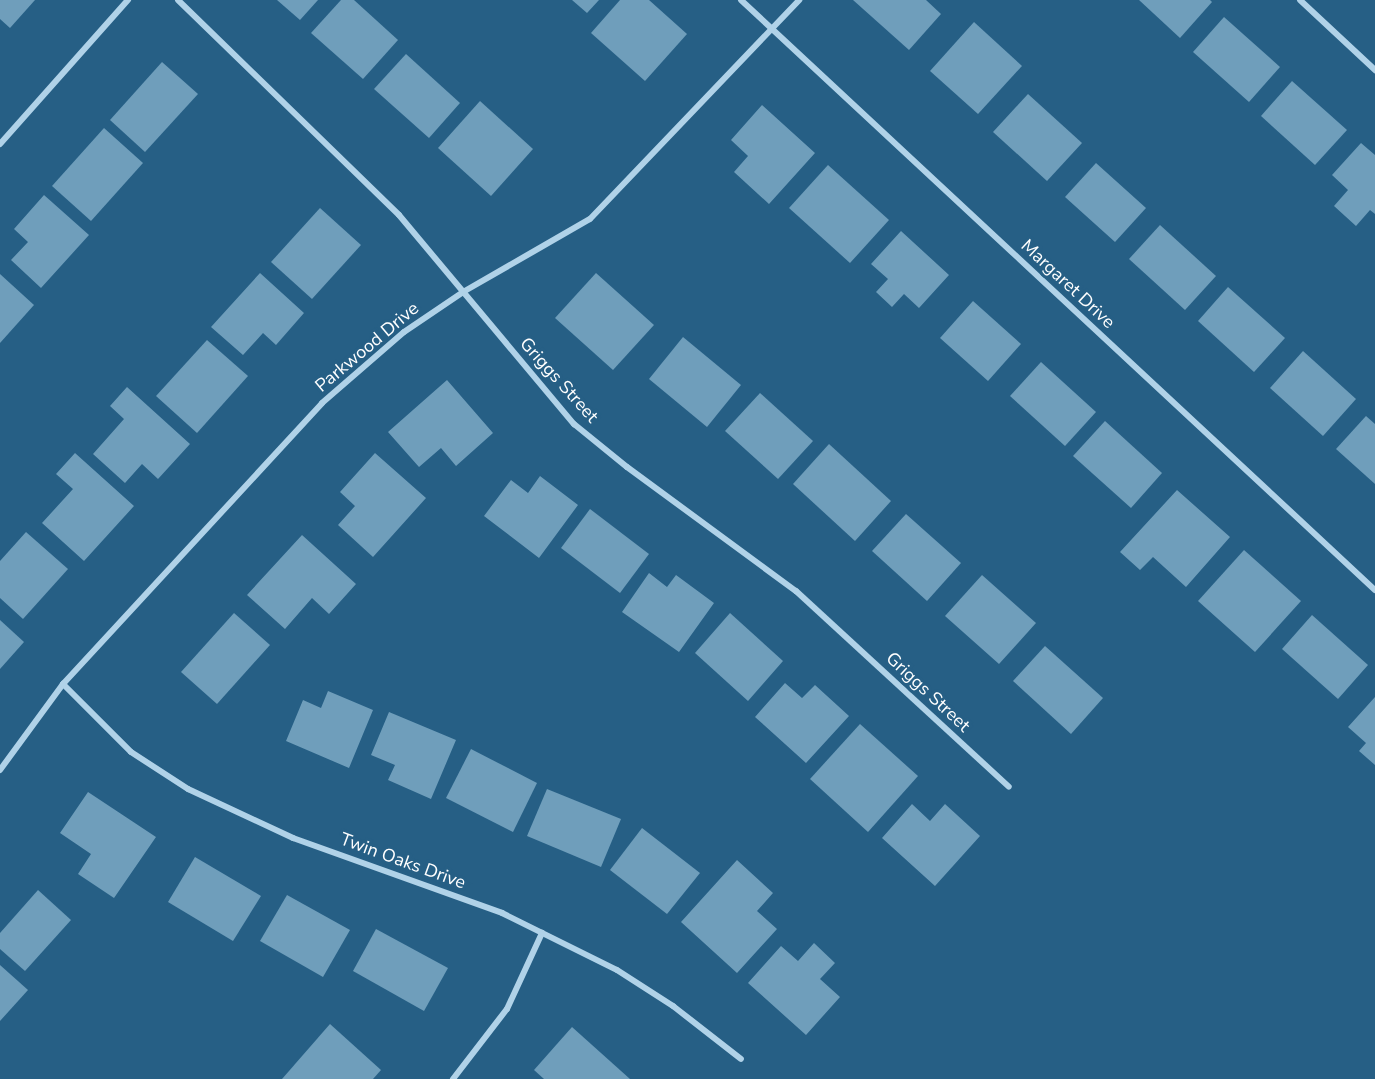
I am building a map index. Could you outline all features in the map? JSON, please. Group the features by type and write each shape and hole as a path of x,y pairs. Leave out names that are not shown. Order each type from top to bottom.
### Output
{"street":[{"path":"0,144 128,0"},
{"name":"Griggs Street","path":"178,0 399,215 574,424 627,467 796,591 1009,788"},
{"name":"Margaret Drive","path":"741,0 1375,591"},
{"name":"Parkwood Drive","path":"0,770 63,684 322,403 404,332 463,292 590,219 799,0"},
{"path":"1300,0 1375,70"},
{"name":"Twin Oaks Drive","path":"63,684 131,752 188,789 293,837 502,913 626,976 673,1006 741,1059"},
{"path":"453,1079 507,1009 542,933"}],"building":[{"path":"0,0 35,0 10,28 0,19"},
{"path":"277,0 318,0 300,20"},
{"path":"341,0 354,0 398,40 363,79 311,33"},
{"path":"572,0 599,0 587,13"},
{"path":"620,0 649,0 687,34 645,81 591,33"},
{"path":"853,0 926,0 941,14 909,50"},
{"path":"1139,0 1210,0 1212,2 1180,38"},
{"path":"1224,17 1280,67 1249,102 1193,52"},
{"path":"974,22 1022,66 978,114 930,71"},
{"path":"406,54 460,103 429,138 374,89"},
{"path":"162,62 198,94 145,152 110,120"},
{"path":"1292,81 1347,130 1315,165 1261,116"},
{"path":"1028,94 1082,143 1047,181 993,132"},
{"path":"480,101 533,149 491,196 438,148"},
{"path":"762,105 815,153 769,204 734,172 748,156 731,140"},
{"path":"104,128 143,163 91,221 52,186"},
{"path":"1361,143 1375,155 1375,214 1370,210 1356,226 1334,206 1348,190 1332,175"},
{"path":"1096,163 1146,208 1115,242 1065,197"},
{"path":"828,165 889,220 850,263 789,208"},
{"path":"44,195 89,235 41,288 11,260 28,242 14,229"},
{"path":"320,208 361,245 312,299 271,262"},
{"path":"1160,225 1216,276 1185,310 1129,259"},
{"path":"901,231 949,275 919,308 904,294 892,307 876,292 888,279 871,264"},
{"path":"260,273 304,313 276,345 263,333 243,355 211,327"},
{"path":"596,273 654,325 613,370 555,318"},
{"path":"0,274 34,305 0,343"},
{"path":"1228,287 1285,338 1254,372 1198,321"},
{"path":"973,301 1021,344 988,381 940,338"},
{"path":"683,337 741,385 707,427 649,379"},
{"path":"207,340 248,376 197,433 156,396"},
{"path":"1303,351 1356,399 1323,436 1270,388"},
{"path":"1041,362 1096,412 1065,446 1010,396"},
{"path":"447,380 493,433 456,466 441,448 419,467 388,432"},
{"path":"127,387 190,444 158,479 142,464 125,483 93,454 124,419 110,406"},
{"path":"760,393 813,441 778,479 725,431"},
{"path":"1366,416 1375,424 1375,484 1336,449"},
{"path":"1105,421 1162,473 1131,508 1073,456"},
{"path":"829,444 891,501 855,541 793,484"},
{"path":"75,453 134,506 84,561 42,523 73,489 56,474"},
{"path":"375,453 426,498 373,557 338,525 355,506 340,492"},
{"path":"540,476 578,505 539,558 484,516 511,480 528,493"},
{"path":"1177,490 1230,537 1186,587 1153,557 1140,570 1120,552"},
{"path":"590,509 649,554 620,593 561,548"},
{"path":"906,514 961,563 927,601 872,551"},
{"path":"26,532 68,569 23,619 0,598 0,561"},
{"path":"302,535 356,584 329,614 312,598 285,629 247,595"},
{"path":"1244,550 1301,601 1255,652 1198,601"},
{"path":"649,573 667,587 676,575 714,603 679,652 622,612"},
{"path":"982,575 1036,623 999,664 945,616"},
{"path":"234,613 270,645 217,704 181,672"},
{"path":"730,613 783,661 748,701 695,653"},
{"path":"1312,615 1368,665 1338,699 1282,649"},
{"path":"0,620 24,642 0,669"},
{"path":"1045,646 1103,698 1071,734 1013,681"},
{"path":"785,683 802,698 815,685 849,716 806,763 755,717"},
{"path":"328,691 373,710 349,768 286,741 303,700 321,708"},
{"path":"1375,697 1375,765 1359,751 1366,743 1348,727"},
{"path":"389,712 456,740 431,799 388,780 395,765 371,755"},
{"path":"860,724 918,776 868,832 810,779"},
{"path":"471,749 537,783 513,832 446,798"},
{"path":"547,789 621,819 601,867 527,836"},
{"path":"88,792 156,837 114,898 78,874 91,854 60,833"},
{"path":"912,804 930,821 945,804 980,836 935,886 882,838"},
{"path":"642,828 700,873 667,914 610,870"},
{"path":"195,857 261,896 233,941 168,902"},
{"path":"737,860 773,893 757,911 777,929 737,973 681,922"},
{"path":"38,890 71,920 25,971 0,949 0,933"},
{"path":"287,895 350,930 323,977 260,941"},
{"path":"376,929 448,968 424,1011 353,971"},
{"path":"814,943 835,963 820,979 840,997 806,1035 748,983 781,946 798,961"},
{"path":"0,965 28,990 0,1021"},
{"path":"330,1024 381,1070 373,1079 282,1079"},
{"path":"572,1027 630,1079 544,1079 534,1070"}]}
